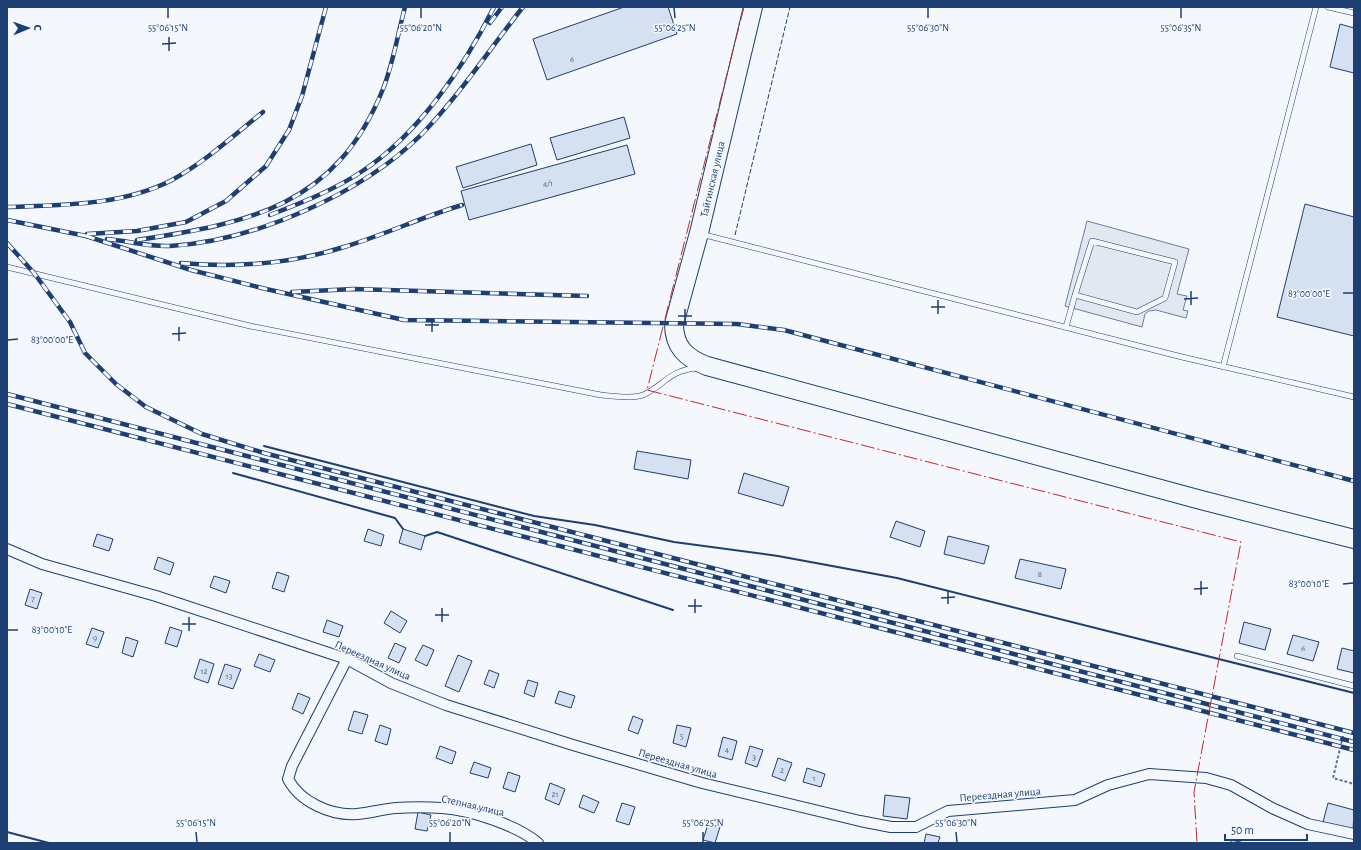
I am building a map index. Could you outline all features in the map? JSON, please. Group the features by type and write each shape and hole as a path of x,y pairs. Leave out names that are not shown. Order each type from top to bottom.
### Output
{"highway":[{"name":"Тайгинская улица","path":"707,366 693,361 681,350 675,337 674,324 699,233 753,7"},
{"path":"707,366 1201,500 1354,539"}],"street":[{"name":"Переездная улица","path":"7,549 42,564 156,596 347,659 391,683 446,705 573,745 702,783 891,827 916,827 948,811 1075,800 1108,785 1149,774 1206,778 1231,785 1272,808 1308,824 1354,834"},
{"name":"Степная улица","path":"347,659 292,766 288,779 293,789 320,807 338,812 356,814 396,808 444,808 504,822 538,843"}],"lane":[{"path":"1223,367 1316,7"},
{"path":"1328,7 1354,13"},
{"path":"699,233 1223,367 1354,397"},
{"path":"1066,327 1075,295 1092,241 1174,262 1164,298 1137,312 1075,295"},
{"path":"7,267 250,326 601,395 626,397 646,394 670,376 684,369 707,366"},
{"path":"1237,656 1354,686"}],"path":[{"path":"1342,736 1333,778 1354,784"}],"shaded area":[{"path":"1087,221 1189,249 1177,294 1187,296 1183,310 1188,311 1186,318 1156,310 1149,311 1145,314 1142,327 1065,306"}],"building":[{"path":"624,7 668,7 677,34 547,80 533,39"},
{"path":"1340,24 1354,28 1354,73 1330,67"},
{"path":"624,117 630,138 557,160 550,138"},
{"path":"531,144 537,165 463,188 456,167"},
{"path":"627,145 635,174 469,220 461,191"},
{"path":"1305,204 1354,217 1354,336 1277,317"},
{"path":"637,451 691,460 688,479 634,469"},
{"path":"744,473 789,487 783,506 738,493"},
{"path":"896,521 925,531 920,547 890,537"},
{"path":"368,529 384,535 381,546 364,541"},
{"path":"403,529 425,536 421,550 399,543"},
{"path":"97,534 113,539 109,551 93,546"},
{"path":"948,536 989,546 984,564 944,554"},
{"path":"158,557 174,563 170,575 154,569"},
{"path":"1020,559 1066,569 1061,589 1015,578"},
{"path":"277,572 289,576 284,592 272,588"},
{"path":"214,576 230,581 226,593 210,587"},
{"path":"30,589 42,593 37,609 25,605"},
{"path":"391,611 407,621 400,633 384,623"},
{"path":"327,620 343,626 339,637 323,632"},
{"path":"1244,622 1271,629 1265,650 1239,643"},
{"path":"170,627 182,631 177,647 165,643"},
{"path":"92,628 104,632 98,648 86,644"},
{"path":"1293,635 1319,642 1313,661 1287,654"},
{"path":"126,637 138,641 133,657 122,653"},
{"path":"395,643 406,648 399,663 388,658"},
{"path":"423,645 434,650 427,666 415,660"},
{"path":"1342,648 1354,651 1354,673 1337,669"},
{"path":"259,654 275,660 270,672 254,666"},
{"path":"458,655 472,661 459,692 445,686"},
{"path":"200,659 214,664 208,683 194,678"},
{"path":"225,664 241,669 233,689 218,684"},
{"path":"489,670 499,674 494,688 484,684"},
{"path":"528,680 538,683 534,697 524,693"},
{"path":"559,691 575,696 571,708 555,703"},
{"path":"298,693 310,698 303,714 292,709"},
{"path":"354,711 368,715 362,734 348,730"},
{"path":"633,716 643,720 638,734 628,730"},
{"path":"380,725 391,729 387,745 375,741"},
{"path":"677,725 691,728 686,747 673,743"},
{"path":"723,737 737,741 732,760 718,756"},
{"path":"440,746 456,752 452,764 436,758"},
{"path":"750,746 763,750 757,767 745,763"},
{"path":"778,758 792,763 785,781 772,776"},
{"path":"474,762 491,768 488,778 470,773"},
{"path":"807,768 825,774 821,787 803,782"},
{"path":"508,772 520,776 515,792 503,788"},
{"path":"550,783 565,789 559,805 545,799"},
{"path":"583,795 599,802 594,813 579,807"},
{"path":"885,795 910,798 907,819 883,816"},
{"path":"622,803 635,807 629,825 616,821"},
{"path":"1328,803 1354,810 1353,831 1323,822"},
{"path":"418,812 431,815 427,831 415,829"},
{"path":"708,824 720,827 715,843 703,840"},
{"path":"926,834 940,837 938,843 924,843"},
{"path":"1231,840 1245,843 1231,843"}],"railway":[{"path":"87,234 137,231 186,222 226,201 266,166 289,130 302,96 326,7"},
{"path":"137,240 216,226 252,216 285,202 314,184 341,160 364,128 387,79 405,7"},
{"path":"270,215 317,196 351,179 382,157 402,139 438,98 454,76 469,53 494,7"},
{"path":"490,23 502,7"},
{"path":"107,239 162,246 203,242 237,235 271,224 305,211 338,195 368,177 396,157 421,135 461,89 523,7"},
{"path":"7,207 49,206 91,202 133,195 153,189 172,180 196,165 263,112"},
{"path":"181,263 243,265 284,261 324,253 462,205"},
{"path":"7,220 91,237"},
{"path":"86,236 191,270 266,289 404,320 737,324 784,330 1354,481"},
{"path":"7,243 34,273 70,322 85,353 116,384 146,407 202,434 264,453 1354,733"},
{"path":"292,292 354,289 587,296"},
{"path":"7,394 1354,742"},
{"path":"7,404 1354,750"}],"fence":[{"path":"735,235 790,7"}],"wall":[{"path":"264,446 534,516 595,525 674,542 778,556 897,578 1354,693"},
{"path":"233,473 395,518 403,529"},
{"path":"425,536 437,532 673,610"},
{"path":"7,832 49,843"}],"power":[{"path":"744,7 647,390 1241,542 1194,792 1197,843"}]}
